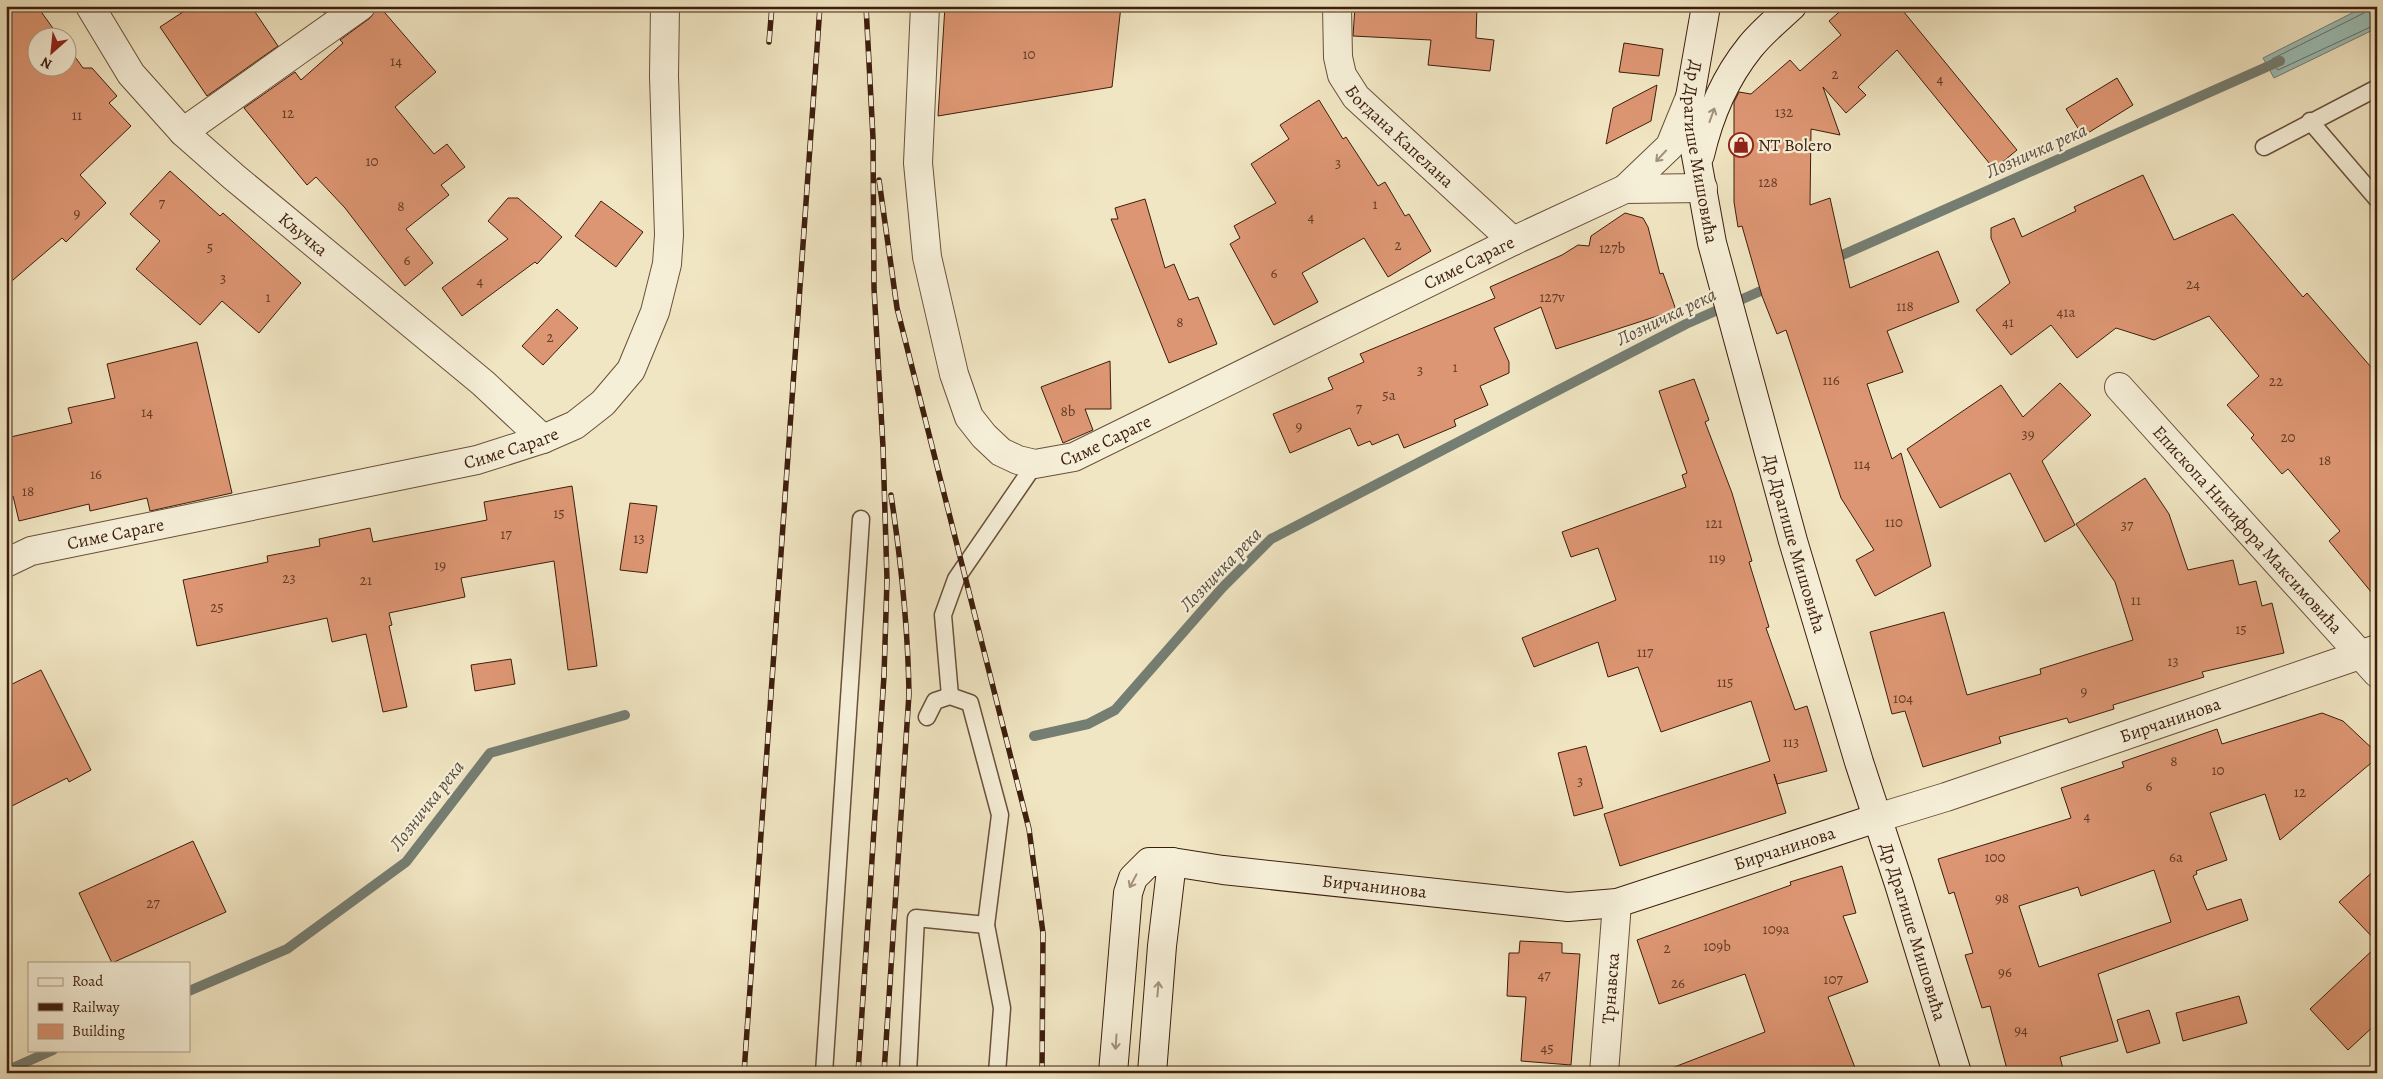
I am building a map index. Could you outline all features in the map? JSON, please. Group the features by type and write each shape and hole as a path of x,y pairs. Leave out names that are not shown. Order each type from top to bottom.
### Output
{"street":[{"name":"Кључка","path":"90,6 131,74 183,132 234,177 483,384 543,439"},
{"path":"183,132 361,6"},
{"name":"Симе Сараге","path":"6,563 31,551 477,460 543,439 575,425 603,403 631,370 655,312 667,264 670,235 664,76 666,6"},
{"name":"Симе Сараге","path":"925,6 918,162 927,257 954,374 970,417 984,436 1001,452 1018,460 1035,464 1056,462 1074,457 1513,241 1625,189 1700,175"},
{"name":"Богдана Капелана","path":"1337,6 1338,57 1342,75 1356,97 1513,241"},
{"name":"Др Драгише Мишовића","path":"1706,6 1690,97 1691,128 1712,243 1793,542 1957,1073"},
{"path":"1700,175 1704,135 1716,103 1733,70 1751,45 1792,6"},
{"name":"Симе Сараге","path":"1625,189 1670,146 1690,97"},
{"name":"Епископа Никифора Максимовића","path":"2119,387 2371,659"},
{"name":"Бирчанинова","path":"1113,1073 1128,892 1133,878 1149,862 1172,862 1222,870 1568,907 1617,903 2371,659"},
{"path":"1152,1073 1162,946 1172,862"},
{"name":"Трнавска","path":"1604,1073 1617,903"}],"lane":[{"path":"2264,146 2377,88"},
{"path":"2310,121 2377,198"},
{"path":"950,696 943,616 956,579 1035,464"},
{"path":"824,1073 861,519"},
{"path":"927,717 935,701 950,696 970,704 1000,815 986,925 1002,1008 997,1073"},
{"path":"908,1073 916,918 986,925"}],"water":[{"path":"2366,6 2377,6 2377,28 2274,78 2263,58"}],"building":[{"path":"6,6 37,6 53,28 28,28 28,78 78,78 78,61 83,68 92,68 117,96 109,103 131,126 80,175 106,203 66,242 62,238 6,286"},
{"path":"192,6 251,6 278,46 207,96 160,27"},
{"path":"319,6 334,6 324,13"},
{"path":"376,6 379,6 436,72 395,107 434,154 447,144 465,167 441,185 449,195 406,229 433,263 405,286 345,208 316,177 307,185 244,108 295,72 301,80 343,43 340,40 370,18"},
{"path":"945,6 1121,6 1112,87 938,116"},
{"path":"1355,6 1477,6 1476,38 1494,40 1490,71 1428,65 1431,40 1353,36"},
{"path":"1846,6 1899,6 2017,150 1994,169 1897,50 1858,87 1866,95 1846,113 1823,87 1840,135 1811,129 1810,205 1830,198 1850,288 1938,251 1959,302 1887,331 1903,372 1867,384 1892,459 1901,453 1931,566 1875,596 1856,560 1874,550 1841,498 1786,330 1777,334 1762,296 1742,226 1738,227 1734,202 1734,102 1739,92 1751,94 1790,60 1800,71 1841,35 1829,21"},
{"path":"1624,43 1663,49 1659,76 1619,72"},
{"path":"2117,78 2133,105 2083,136 2066,109"},
{"path":"1657,85 1651,121 1606,144 1613,108"},
{"path":"1319,100 1343,139 1346,137 1378,186 1385,182 1405,216 1409,214 1431,251 1388,277 1364,238 1302,273 1318,302 1274,325 1230,244 1240,238 1234,226 1276,203 1251,164 1289,139 1280,125"},
{"path":"170,171 220,216 223,213 301,283 259,333 222,301 200,325 136,269 160,241 130,214"},
{"path":"2143,175 2174,240 2233,214 2303,297 2307,293 2377,374 2377,599 2329,541 2340,531 2288,469 2282,474 2251,438 2254,435 2227,405 2259,376 2209,316 2154,340 2116,328 2077,358 2051,325 2011,355 1976,310 2010,283 1991,238 1991,228 2014,218 2022,237 2076,211 2074,207"},
{"path":"508,198 518,198 562,237 537,264 535,262 462,316 442,288 508,239 488,221"},
{"path":"1145,199 1165,268 1174,264 1189,300 1198,297 1217,344 1169,363 1111,219 1118,219 1115,208"},
{"path":"601,201 643,232 616,267 575,236"},
{"path":"1625,213 1643,218 1648,227 1660,274 1663,273 1676,310 1556,349 1541,307 1494,328 1509,362 1509,373 1480,386 1488,405 1454,420 1456,426 1404,448 1398,434 1372,445 1370,441 1358,446 1350,428 1290,453 1273,414 1333,389 1328,378 1364,362 1360,354 1495,298 1490,287 1562,255 1578,245 1589,246 1591,236"},
{"path":"557,309 578,328 543,365 522,346"},
{"path":"197,342 232,493 150,511 147,498 90,511 89,504 19,521 13,496 6,497 6,438 72,423 68,408 115,398 107,364"},
{"path":"1110,361 1111,409 1085,409 1093,430 1063,443 1041,387"},
{"path":"1694,379 1709,420 1705,422 1732,493 1752,561 1749,562 1769,627 1766,628 1795,710 1807,706 1827,771 1777,784 1786,813 1620,866 1604,814 1770,761 1751,701 1661,732 1638,667 1608,677 1598,642 1534,667 1522,638 1616,600 1598,548 1571,557 1562,532 1686,487 1682,475 1687,473 1659,391"},
{"path":"2060,383 2091,415 2042,461 2075,525 2045,542 2010,473 1940,508 1907,449 2001,385 2023,417"},
{"path":"2145,478 2169,514 2188,570 2233,560 2239,585 2256,581 2262,606 2272,603 2284,653 2202,672 2204,677 2113,705 2114,709 2069,723 2067,718 1999,737 2001,743 1923,767 1905,711 1892,714 1870,632 1944,612 1967,695 2041,674 2040,669 2133,640 2115,582 2076,524"},
{"path":"572,486 597,666 568,670 554,561 461,578 465,597 389,613 392,625 389,626 407,707 383,712 366,634 332,642 327,618 197,646 183,580 268,562 267,556 320,546 319,539 370,528 373,542 487,520 484,502"},
{"path":"630,503 657,506 647,573 620,570"},
{"path":"511,659 515,684 475,691 471,665"},
{"path":"41,670 91,770 69,782 67,778 6,809 6,687"},
{"path":"2322,713 2343,721 2377,753 2377,758 2280,840 2265,794 2210,813 2227,860 2196,871 2197,874 2193,876 2207,910 2241,899 2248,920 2098,974 2118,1041 2060,1057 2064,1073 2008,1073 1990,1006 1982,1008 1965,955 1973,953 1954,892 1949,894 1938,859 2071,818 2061,788 2124,767 2122,762 2217,729 2222,744","holes":["2154,870 2171,922 2039,967 2019,906 2078,887 2081,896"]},
{"path":"1586,746 1603,808 1574,816 1558,753"},
{"path":"193,841 226,912 112,962 79,893"},
{"path":"1842,866 1856,913 1843,916 1868,982 1828,997 1857,1073 1665,1073 1664,1071 1765,1032 1745,974 1659,1004 1637,940 1791,885 1790,882"},
{"path":"2377,868 2377,942 2339,902"},
{"path":"1520,941 1562,943 1562,953 1580,954 1571,1065 1521,1061 1526,997 1507,996 1509,953 1519,953"},
{"path":"2377,946 2377,1023 2348,1050 2310,1009"},
{"path":"2239,996 2247,1023 2183,1041 2176,1013"},
{"path":"2149,1010 2160,1043 2127,1053 2117,1020"}],"waterway":[{"name":"Лозничка река","path":"1831,260 2280,61"},
{"name":"Лозничка река","path":"1034,736 1088,724 1115,710 1222,588 1271,539 1686,324 1772,286"},
{"name":"Лозничка река","path":"190,991 287,949 406,862 490,753 625,715"},
{"name":"Лозничка река","path":"6,1071 49,1052"}],"railway":[{"path":"769,42 772,6"},
{"path":"744,1073 820,6"},
{"path":"858,1073 884,676 887,580 883,447 874,288 873,138 866,6"},
{"path":"879,180 897,308 1029,829 1043,933 1042,1073"},
{"path":"884,1073 909,694 903,594 891,495"}],"place":[{"name":"NT Bolero","path":"1741,145"}]}
